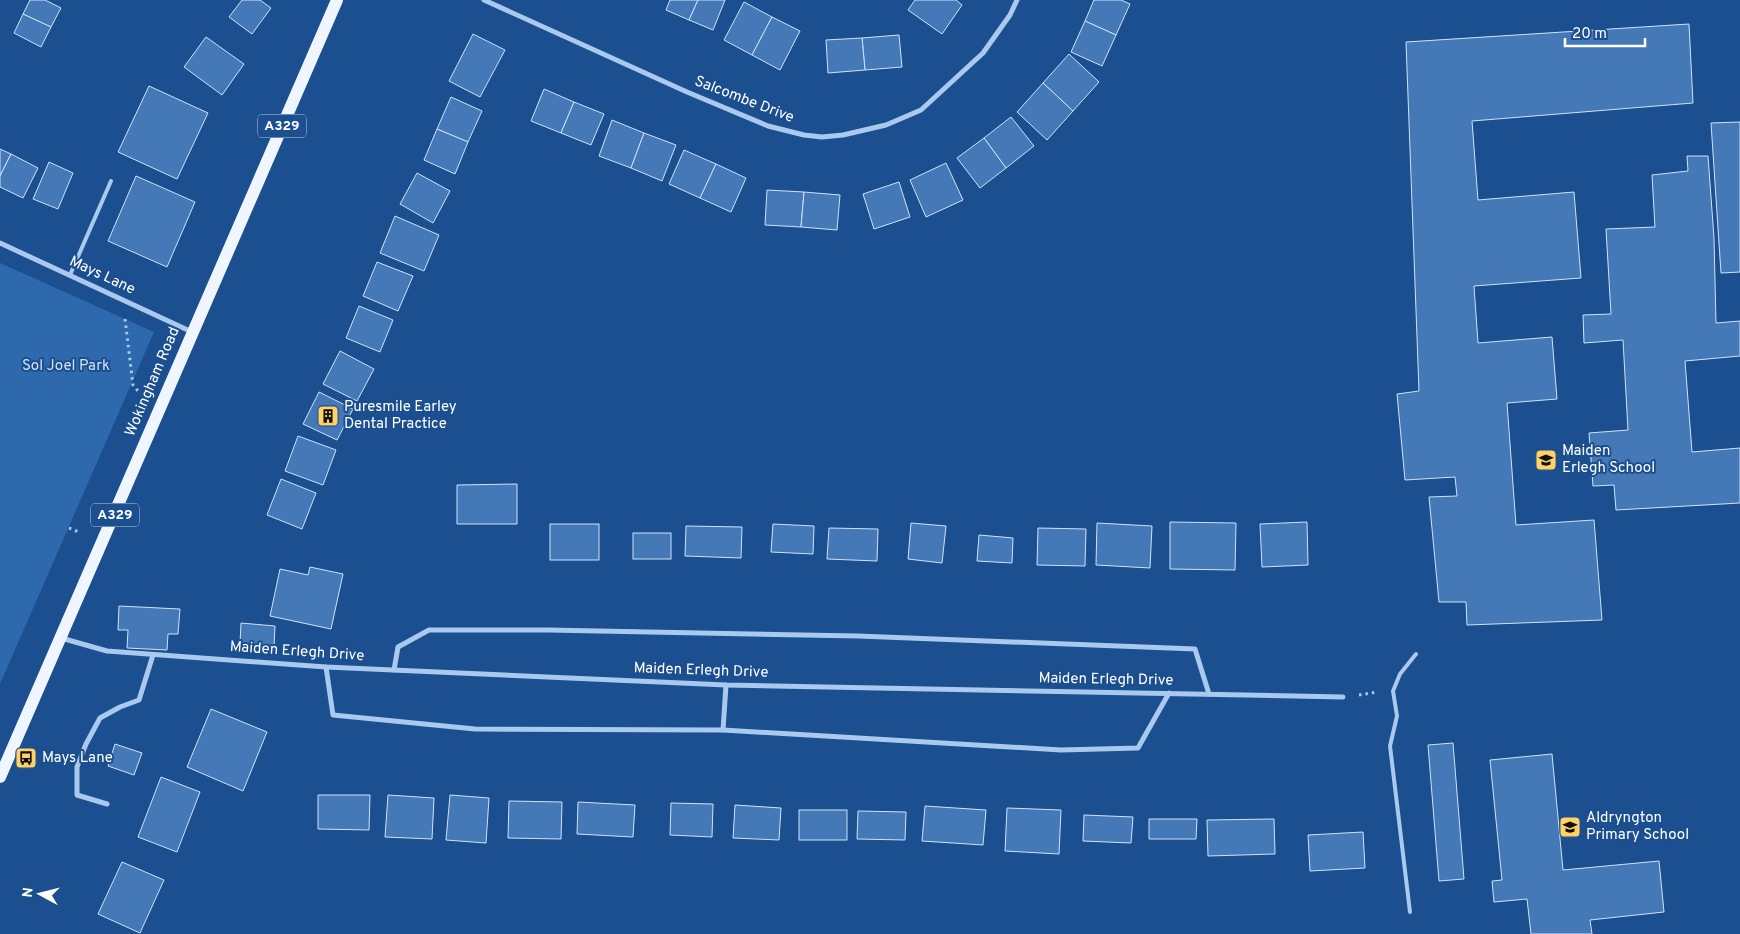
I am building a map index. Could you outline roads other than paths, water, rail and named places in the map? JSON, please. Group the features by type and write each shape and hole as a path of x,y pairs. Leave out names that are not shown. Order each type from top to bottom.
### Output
{"main road":[{"name":"Wokingham Road","path":"0,777 337,0"}],"street":[{"name":"Salcombe Drive","path":"484,0 687,92 768,126 804,135 822,136 843,135 886,126 921,110 982,54 1010,15 1017,0"},
{"name":"Mays Lane","path":"0,243 192,332"},
{"path":"394,670 398,647 429,630 858,636 1195,649 1209,694"},
{"name":"Maiden Erlegh Drive","path":"60,638 107,651 326,667 726,685 1343,697"},
{"path":"106,804 77,795 77,767 86,744 100,718 120,707 139,700 153,655"},
{"path":"326,667 333,716 475,729 723,730 1061,750 1138,748 1169,693"},
{"path":"723,730 726,685"}],"lane":[{"path":"70,275 111,181"},
{"path":"1410,912 1390,746 1397,716 1393,691 1400,674 1416,654"}],"place":[{"name":"Puresmile Earley Dental Practice","path":"328,416"},
{"name":"Maiden Erlegh School","path":"1546,460"},
{"name":"Mays Lane","path":"26,758"},
{"name":"Aldryngton Primary School","path":"1570,827"}],"park label":[{"name":"Sol Joel Park","path":"66,366"}]}
